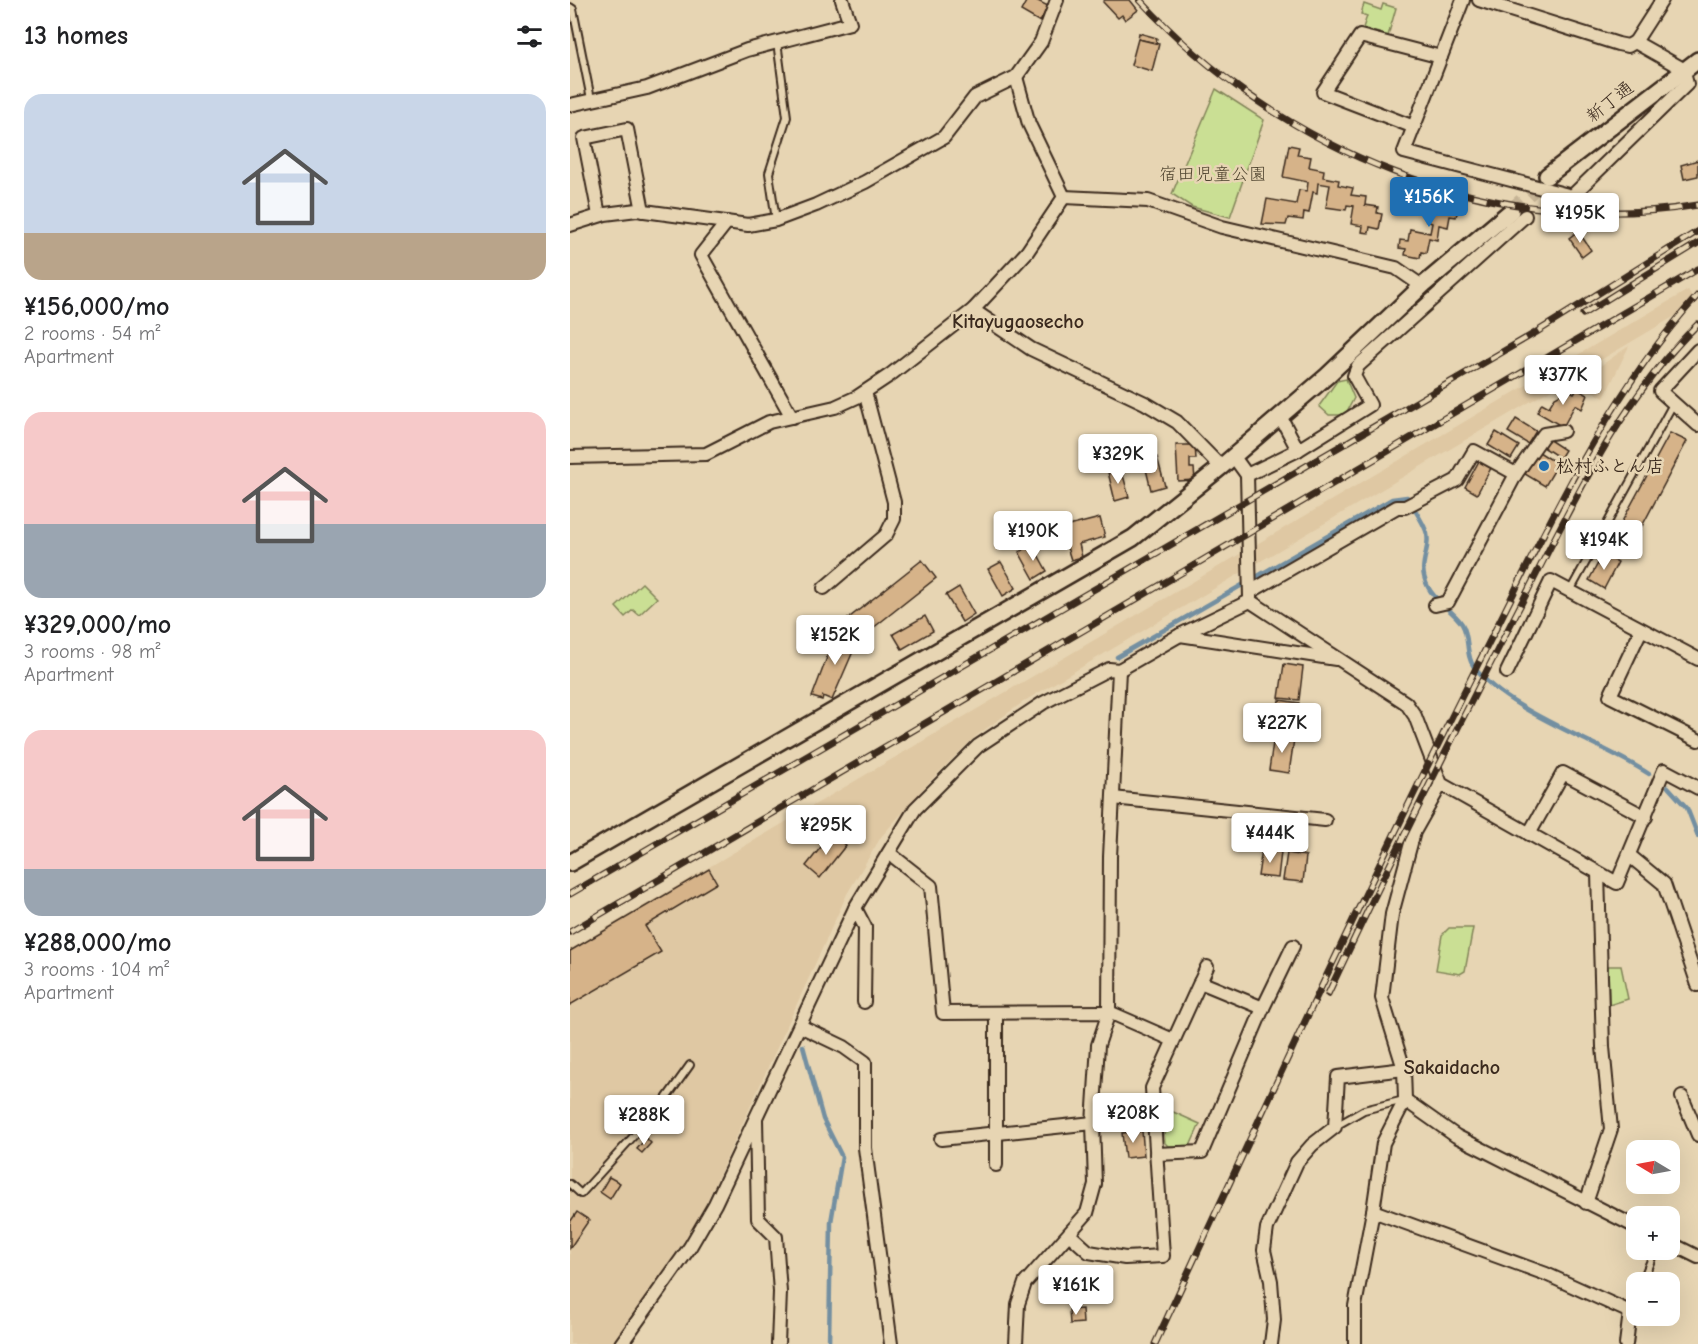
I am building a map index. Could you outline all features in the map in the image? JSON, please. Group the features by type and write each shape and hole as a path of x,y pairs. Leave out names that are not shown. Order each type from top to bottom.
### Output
{"street":[{"path":"570,105 647,88 777,40 850,23 842,0"},
{"path":"570,225 599,215 643,211 748,225 776,220 866,182 944,136 975,97 1016,76 1041,42 1057,0"},
{"path":"1463,0 1404,152 1572,196 1687,84 1683,69 1635,42"},
{"path":"1479,0 1628,46 1635,42 1662,0"},
{"path":"1414,127 1323,92 1360,36 1441,57"},
{"name":"新丁通","path":"1547,176 1683,69 1698,60"},
{"path":"1016,76 1029,124 1064,197"},
{"path":"599,215 584,138 627,129 643,211"},
{"path":"1064,197 1148,201 1222,227 1396,268 1422,286"},
{"path":"570,457 706,454 769,422 835,407 865,392 973,310 1027,252 1064,197"},
{"path":"570,863 1133,538 1280,417 1422,286 1518,214"},
{"path":"1248,474 1298,450 1370,405 1354,376 1358,366 1518,214"},
{"path":"727,222 701,255 792,417"},
{"path":"973,310 1031,349 1178,422 1221,467"},
{"path":"1698,350 1660,392 1698,425"},
{"path":"824,588 886,535 894,519 894,502 865,392"},
{"path":"1280,417 1298,450"},
{"path":"1435,606 1448,602 1516,474 1544,434 1563,431"},
{"path":"621,1344 690,1247 715,1204 855,908 915,809 978,746 1043,703 1109,669 1119,670 1250,597 1397,507 1410,504 1456,480 1474,451 1516,474"},
{"path":"1234,457 1248,474 1250,597"},
{"path":"1507,672 1551,581 1698,659"},
{"path":"1250,597 1406,702 1415,716 1441,784 1617,884 1664,770 1698,788"},
{"path":"1641,630 1610,696 1698,740"},
{"path":"1180,635 1276,652 1340,659"},
{"path":"1016,1344 1018,1304 1025,1283 1087,1214 1094,1192 1093,1123 1098,1045 1109,1012 1113,798 1119,670"},
{"path":"1529,834 1563,773 1646,817"},
{"path":"1355,1344 1354,1306 1373,1210 1383,1143 1405,1100 1404,1069 1382,998 1392,914 1414,832 1441,784"},
{"path":"1113,798 1325,819"},
{"path":"889,853 931,886 943,1013 1109,1012 1173,1040"},
{"path":"1630,856 1664,884 1698,985"},
{"path":"1586,1203 1611,1129 1603,1047 1598,873"},
{"path":"855,908 865,927 864,1002"},
{"path":"1156,1154 1202,1152 1263,1008 1293,946"},
{"path":"1069,1234 1089,1252 1125,1258 1163,1256 1152,1088 1207,967"},
{"path":"1200,982 1263,1008"},
{"path":"996,1013 998,1132 996,1165"},
{"path":"800,1026 844,1047 865,1062 865,1148 891,1344"},
{"path":"1271,1344 1274,1320 1271,1281 1264,1250 1267,1228 1297,1162 1312,1145 1335,1127 1338,1077 1404,1069"},
{"path":"1682,1097 1698,1135"},
{"path":"1405,1100 1456,1136 1626,1222"},
{"path":"756,1119 758,1220 776,1237 780,1292 778,1344"},
{"path":"940,1140 1093,1123"},
{"path":"1373,1210 1546,1274 1626,1310"},
{"path":"1680,1248 1698,1257"},
{"path":"1626,1344 1628,1326"}],"lane":[{"path":"570,7 573,9 591,99"},
{"path":"776,220 769,173 787,117 777,40"},
{"path":"1570,591 1673,404"},
{"path":"570,1184 581,1194 660,1107 690,1065"},
{"path":"1335,1127 1364,1110 1405,1100"}],"shaded area":[{"path":"1688,290 1697,303 1026,700 976,736 930,781 881,837 847,894 699,1219 613,1344 570,1344 570,949"},
{"path":"1629,346 1604,398 1577,382"}],"green space":[{"path":"1364,4 1381,10 1383,4 1396,8 1388,36 1363,28 1367,16 1361,14"},
{"name":"宿田児童公園","path":"1216,89 1264,120 1230,217 1192,207 1172,194"},
{"path":"1346,379 1354,398 1345,415 1329,415 1319,406 1337,381"},
{"path":"642,583 657,598 639,615 633,610 625,617 616,607"},
{"path":"1449,928 1473,928 1465,971 1460,974 1436,970 1442,935"},
{"path":"1608,966 1621,966 1628,999 1609,1005"},
{"path":"1162,1107 1200,1124 1190,1146 1168,1146 1165,1143"}],"building":[{"path":"1027,0 1036,0 1048,6 1040,22 1021,11"},
{"path":"1105,0 1130,0 1138,10 1125,20 1122,15 1118,18 1103,2"},
{"path":"1139,33 1157,38 1156,43 1138,39"},
{"path":"1138,39 1159,44 1152,71 1131,65"},
{"path":"1289,145 1299,147 1297,155 1311,157 1309,167 1324,170 1323,177 1339,180 1338,185 1353,188 1351,195 1366,197 1365,205 1378,207 1377,213 1382,214 1379,229 1370,227 1369,233 1362,232 1363,226 1351,224 1354,206 1347,205 1346,210 1326,207 1330,185 1318,183 1317,193 1313,192 1309,213 1304,212 1303,220 1288,218 1286,225 1262,224 1267,199 1296,204 1299,190 1307,191 1308,182 1283,177"},
{"path":"1698,160 1698,176 1684,179 1681,165"},
{"path":"1430,200 1459,206 1456,217 1450,216 1448,227 1439,225 1437,240 1429,238 1426,253 1421,252 1420,258 1405,255 1406,249 1399,248 1400,240 1408,241 1410,229 1430,233 1432,223 1426,221"},
{"path":"1578,231 1591,250 1582,257 1569,238"},
{"path":"1577,389 1588,395 1582,409 1575,405 1563,427 1537,412 1542,403 1549,407 1555,397 1568,390 1574,393"},
{"path":"1516,419 1536,431 1528,444 1508,432"},
{"path":"1496,432 1519,446 1511,459 1488,445"},
{"path":"1670,433 1687,441 1630,549 1612,540"},
{"path":"1548,439 1565,450 1560,458 1543,447"},
{"path":"1176,445 1195,445 1196,459 1190,459 1190,468 1194,468 1195,480 1178,481"},
{"path":"1539,452 1558,464 1545,486 1525,474"},
{"path":"1157,457 1165,486 1151,490 1144,461"},
{"path":"1479,461 1491,468 1477,494 1465,487"},
{"path":"1121,468 1129,497 1115,501 1108,472"},
{"path":"1100,518 1105,537 1079,544 1082,557 1071,560 1061,528"},
{"path":"1032,544 1047,571 1034,579 1019,552"},
{"path":"1603,554 1618,562 1604,589 1589,580"},
{"path":"922,560 936,578 863,636 856,625 850,629 845,621"},
{"path":"1001,562 1016,588 1003,596 988,569"},
{"path":"959,587 974,614 962,622 946,595"},
{"path":"925,616 933,631 902,649 893,634"},
{"path":"837,631 858,640 832,700 823,696 822,700 812,697"},
{"path":"1284,664 1303,667 1299,700 1279,698"},
{"path":"1279,700 1299,703 1294,736 1274,734"},
{"path":"1274,736 1294,739 1289,773 1269,770"},
{"path":"832,833 846,845 820,878 806,866"},
{"path":"1262,849 1281,852 1278,878 1258,876"},
{"path":"1287,853 1306,856 1303,882 1283,880"},
{"path":"709,869 717,883 645,926 661,952 570,1005 570,951"},
{"path":"1142,1131 1144,1156 1125,1158 1122,1133"},
{"path":"646,1138 651,1143 642,1153 637,1149"},
{"path":"609,1177 620,1183 610,1199 600,1192"},
{"path":"577,1212 589,1220 570,1248 570,1222"},
{"path":"1082,1309 1083,1323 1070,1324 1069,1310"}],"waterway":[{"path":"1117,657 1392,499 1407,497 1426,529 1428,541 1423,572 1428,587 1462,624 1469,657 1474,667 1489,683 1531,712 1649,774"},
{"path":"1668,787 1687,808 1698,836"},
{"path":"803,1046 823,1119 842,1157 831,1222 829,1344"}],"tunnel":[{"path":"1511,211 1545,178"}],"railway":[{"path":"1140,0 1195,54 1257,101 1323,140 1394,172 1468,195 1543,209 1621,212 1698,205"},
{"path":"570,894 1535,333 1698,231"},
{"path":"1583,314 1698,243"},
{"path":"570,932 1698,269"},
{"path":"1155,1344 1355,916 1552,518 1577,471 1632,380 1698,295"},
{"path":"1328,994 1446,752 1577,496 1598,458 1643,388 1698,324"}],"place":[{"name":"松村ふとん店","path":"1544,466"}],"district":[{"name":"Kitayugaosecho","path":"1018,321"},
{"name":"Sakaidacho","path":"1452,1067"}]}
